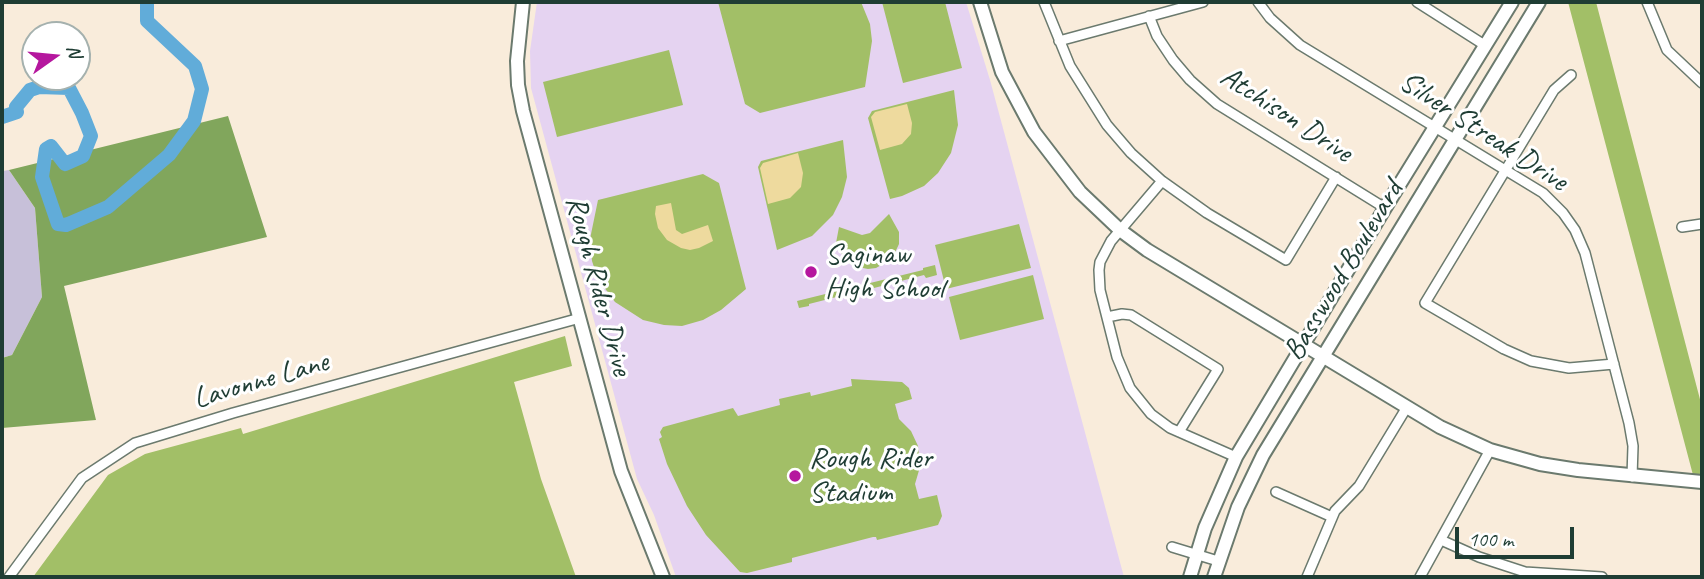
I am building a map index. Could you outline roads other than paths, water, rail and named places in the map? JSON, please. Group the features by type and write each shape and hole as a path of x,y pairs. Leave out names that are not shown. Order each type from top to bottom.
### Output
{"street":[{"name":"Rough Rider Drive","path":"523,2 517,61 520,97 621,471 663,577"},
{"path":"980,2 997,60 1025,117 1071,181 1120,230 1164,261 1440,427 1490,450 1539,464 1632,477 1702,482"},
{"path":"1044,2 1078,82 1107,125 1162,181 1195,206 1286,260 1336,177"},
{"path":"1059,41 1203,2"},
{"name":"Silver Streak Drive","path":"1258,2 1270,18 1300,45 1506,171 1550,199 1563,212 1585,253 1614,364 1632,435 1632,477"},
{"path":"1417,2 1486,46"},
{"name":"Basswood Boulevard","path":"1190,577 1216,500 1236,457 1512,2"},
{"name":"Basswood Boulevard","path":"1214,577 1231,523 1251,477 1539,2"},
{"path":"1647,2 1667,50 1702,83"},
{"name":"Atchison Drive","path":"1149,16 1157,36 1172,60 1204,93 1229,113 1385,208"},
{"path":"1571,75 1554,90 1425,303 1503,349 1531,361 1569,368 1614,364"},
{"path":"1162,181 1104,253 1098,270 1107,317 1130,388 1151,414 1179,432 1236,457"},
{"path":"1682,227 1702,224"},
{"path":"1107,317 1131,315 1218,369 1179,432"},
{"name":"Lavonne Lane","path":"9,577 82,478 135,443 246,409 580,318"},
{"path":"1307,577 1339,505 1359,486 1407,407"},
{"path":"1420,577 1490,450"},
{"path":"1276,492 1332,517"},
{"path":"1441,540 1479,557 1525,572 1602,577"},
{"path":"1172,547 1218,561"}],"waterway":[{"path":"2,117 17,112 16,107 30,90 39,87 69,88 91,136 83,156 65,164 51,146 46,149 42,177 58,224 66,225 108,207 169,155 194,121 202,89 195,66 147,21 147,2"}],"place":[{"name":"Saginaw High School","path":"811,272"},
{"name":"Rough Rider Stadium","path":"795,476"}]}
